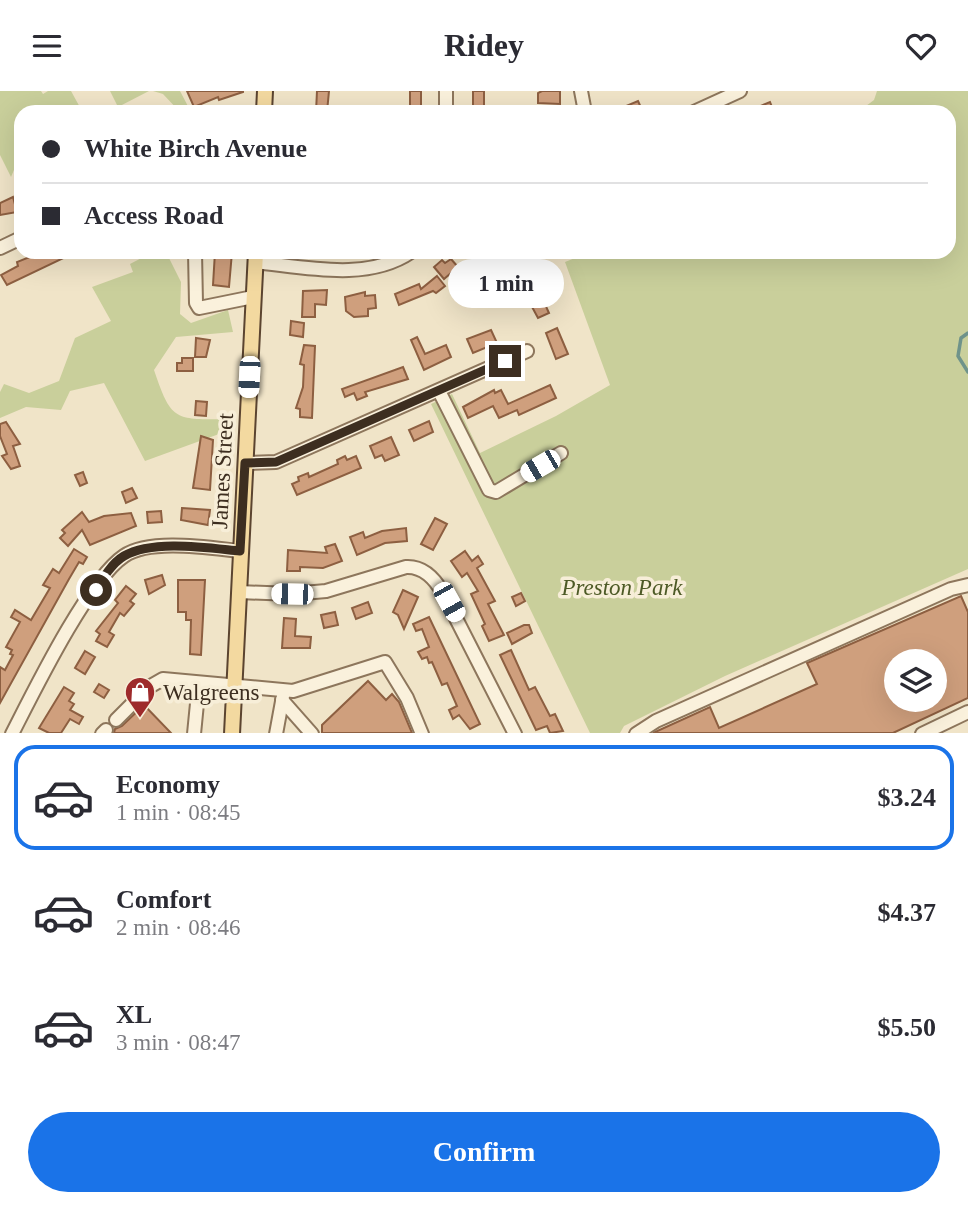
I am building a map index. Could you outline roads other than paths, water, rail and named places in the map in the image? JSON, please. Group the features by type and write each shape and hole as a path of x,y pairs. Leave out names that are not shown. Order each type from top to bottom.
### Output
{"main road":[{"name":"James Street","path":"232,733 256,259"}],"street":[{"path":"709,105 740,91"},
{"path":"195,259 196,303 199,308 253,297"},
{"path":"273,259 359,269 383,265 396,259"},
{"path":"245,463 276,462 527,351"},
{"path":"439,391 489,490 496,492 561,453"},
{"path":"12,733 74,623 107,573 125,555 175,546 240,551"},
{"path":"239,592 315,592 406,567 419,569 438,584 449,602 515,733"},
{"path":"636,733 656,721 951,589 968,585"},
{"path":"116,720 149,687 163,679 283,695 385,662 407,698 422,733"},
{"path":"194,733 199,683"},
{"path":"276,733 283,695"},
{"path":"283,695 312,733"},
{"path":"922,733 968,712"}],"waterway":[{"path":"968,333 961,338 958,356 968,372"}],"place":[{"name":"Walgreens","path":"140,719"}],"park label":[{"name":"Preston Park","path":"622,587"}]}
